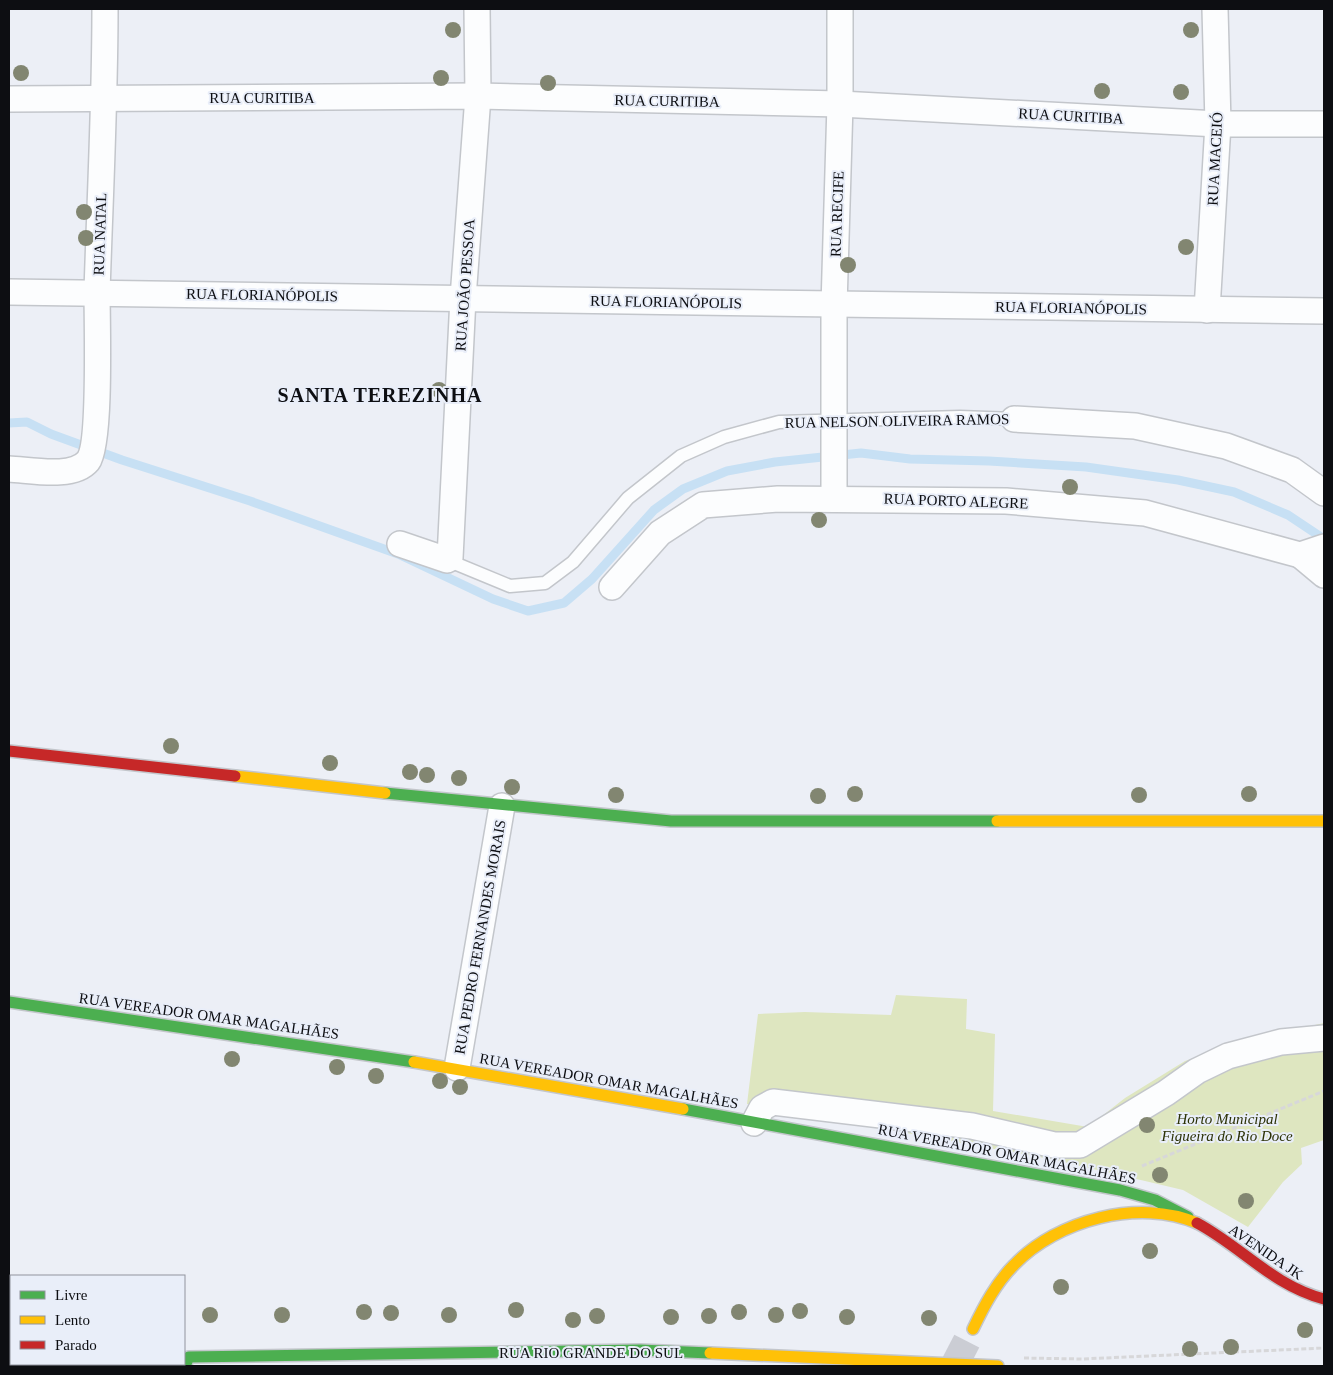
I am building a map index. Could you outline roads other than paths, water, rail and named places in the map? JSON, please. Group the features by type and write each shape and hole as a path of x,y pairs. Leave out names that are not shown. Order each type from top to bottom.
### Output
{"street":[{"name":"RUA NATAL","path":"9,468 69,472 81,468 90,459 96,417 98,292 105,99 105,9"},
{"name":"RUA JOÃO PESSOA","path":"447,560 450,558 451,548 463,298 478,96 477,9"},
{"name":"RUA RECIFE","path":"834,498 834,306 840,104 840,9"},
{"name":"RUA MACEIÓ","path":"1207,310 1218,124 1215,9"},
{"name":"RUA CURITIBA","path":"9,99 478,96 840,104 1218,124 1324,124"},
{"name":"RUA FLORIANÓPOLIS","path":"9,292 463,298 834,306 1324,311"},
{"name":"RUA NELSON OLIVEIRA RAMOS","path":"1014,419 1135,426 1226,446 1292,470 1324,493"},
{"name":"RUA PORTO ALEGRE","path":"612,587 660,533 703,505 778,499 1006,500 1145,513 1300,555"},
{"name":"RUA NELSON OLIVEIRA RAMOS","path":"400,544 447,560"},
{"path":"1300,555 1324,547"},
{"path":"1300,555 1324,575"},
{"path":"9,751 502,806 671,821 1324,821"},
{"name":"RUA PEDRO FERNANDES MORAIS","path":"457,1068 502,806"},
{"name":"RUA VEREADOR OMAR MAGALHÃES","path":"9,1002 457,1068 1149,1196 1172,1206 1195,1221"},
{"path":"754,1123 762,1108 773,1102 972,1126 1054,1145 1080,1145 1166,1093 1197,1071 1228,1056 1281,1042 1324,1038"},
{"path":"973,1329 987,1298 1009,1269 1034,1246 1058,1231 1102,1218 1134,1213 1164,1214 1195,1221"},
{"name":"AVENIDA JK","path":"1195,1221 1298,1292 1324,1300"},
{"name":"RUA RIO GRANDE DO SUL","path":"186,1360 636,1358 998,1366"},
{"path":"9,1366 28,1365"}],"lane":[{"name":"RUA NELSON OLIVEIRA RAMOS","path":"447,560 510,586 545,582 573,562 628,498 681,456 724,437 779,422 960,417 1014,419"}],"waterway":[{"path":"9,423 27,422 51,434 122,460 250,501 398,554 493,599 528,611 564,603 592,579 654,510 683,489 727,471 775,462 861,453 910,459 989,461 1086,467 1178,480 1234,492 1288,515 1324,539"}],"tunnel":[{"path":"954,1366 973,1329"}],"district":[{"name":"SANTA TEREZINHA","path":"380,395"}],"park label":[{"name":"Horto Municipal Figueira do Rio Doce","path":"1227,1128"}]}
